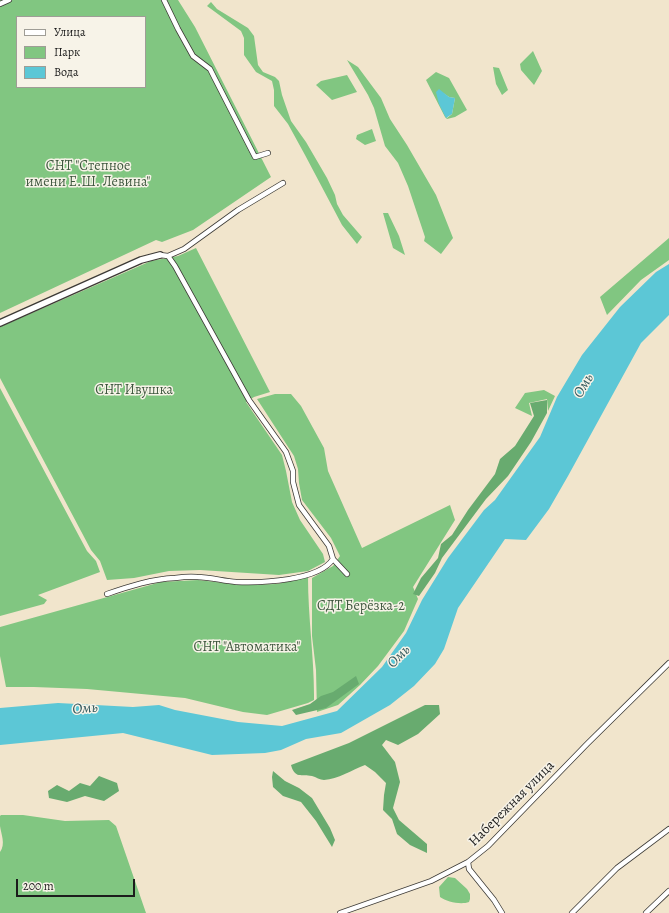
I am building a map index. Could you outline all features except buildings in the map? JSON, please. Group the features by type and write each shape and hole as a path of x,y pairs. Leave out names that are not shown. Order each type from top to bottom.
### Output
{"street":[{"path":"0,4 9,0"},
{"path":"164,0 193,56 210,70 255,157 268,153"},
{"path":"0,323 141,260 160,255 168,256 184,249 238,210 283,183"},
{"path":"168,256 249,400 286,452 293,471 293,482 299,505 329,546 334,559 347,574"},
{"path":"107,594 157,579 196,576 236,582 274,581 309,575 329,565 334,559"},
{"name":"Набережная улица","path":"340,913 431,882 468,862 488,846 587,744 669,663"},
{"path":"572,913 617,868 669,829"},
{"path":"468,862 469,869 494,900 502,913"},
{"path":"646,913 669,891"}],"green space":[{"name":"СНТ \"Степное имени Е.Ш. Левина\"","path":"0,0 178,0 195,27 271,177 193,230 162,242 156,240 0,313"},
{"path":"211,2 217,9 248,28 254,36 258,65 263,72 275,77 279,81 291,121 306,142 327,178 343,215 362,237 357,244 342,225 288,124 274,106 274,90 272,81 256,72 244,55 244,38 241,31 207,6"},
{"path":"533,51 542,71 534,85 521,70 520,64"},
{"path":"347,60 358,67 381,98 390,119 436,195 453,238 441,254 424,241 425,237 408,186 398,163 385,146 374,108 368,95"},
{"path":"493,67 499,68 508,90 502,95 496,84"},
{"path":"436,72 449,78 467,110 455,117 447,119 426,80","holes":["443,93 449,97 455,98 452,114 447,118 439,100"]},
{"path":"347,75 357,92 332,100 316,85 321,81"},
{"path":"372,129 376,141 365,145 356,139 357,135"},
{"path":"383,213 388,213 399,236 405,255 393,248"},
{"path":"669,238 669,260 641,280 607,315 600,297"},
{"name":"СНТ Ивушка","path":"196,248 270,392 254,397 246,402 282,455 292,502 300,520 323,554 325,562 308,571 279,575 200,570 169,571 134,578 107,580 100,561 91,550 0,378 0,327 151,261 178,256"},
{"path":"0,388 87,551 96,561 100,572 38,595 47,600 44,604 0,616"},
{"path":"544,390 555,396 548,411 547,399 529,403 532,416 515,408 525,393"},
{"name":"СДТ Берёзка-2","path":"275,394 291,394 301,406 324,448 328,471 362,548 450,505 455,520 413,587 418,599 404,631 378,666 360,685 338,705 317,712 316,670 312,636 312,578 333,566 340,556 331,538 302,500 298,469 294,456 257,399"},
{"path":"547,400 547,413 531,442 508,476 486,499 442,558 435,573 419,596 413,594 421,578 438,558 441,544 452,535 468,510 495,474 500,459 515,446 534,416 530,403"},
{"name":"СНТ \"Автоматика\"","path":"308,577 314,700 308,703 267,715 243,712 185,698 87,689 6,687 0,656 0,627 161,582 198,580 242,585 277,584"},
{"path":"356,676 359,684 326,708 296,715 292,710 310,704 321,696 333,692"},
{"path":"425,705 439,705 440,714 418,734 398,745 386,740 382,745 395,762 400,782 393,808 399,820 427,844 427,853 410,845 397,834 392,819 383,810 386,783 365,765 340,776 321,780 312,776 297,774 294,772 291,765 349,743"},
{"path":"273,771 285,781 299,788 312,798 330,828 335,840 332,847 316,821 301,802 283,796 273,787"},
{"path":"99,776 117,783 119,791 104,801 85,796 67,802 49,798 48,791 57,785 69,791 80,783 90,786"},
{"path":"1,815 23,815 65,821 109,820 116,826 146,913 0,913 0,852 3,846 0,826"},
{"path":"448,877 455,878 467,889 470,894 469,902 454,902 440,897 439,887"}],"water":[{"path":"439,89 449,97 455,98 452,114 446,118 439,104 436,92"},
{"name":"Омь","path":"669,264 669,315 641,343 549,509 526,540 505,539 458,608 444,649 435,664 414,686 390,705 341,733 306,739 281,750 265,753 212,755 123,733 0,745 0,708 58,703 133,707 159,705 175,710 238,722 282,726 337,711 382,667 406,633 422,600 448,558 484,510 495,500 540,437 557,397 582,355 620,307 656,272"}]}
